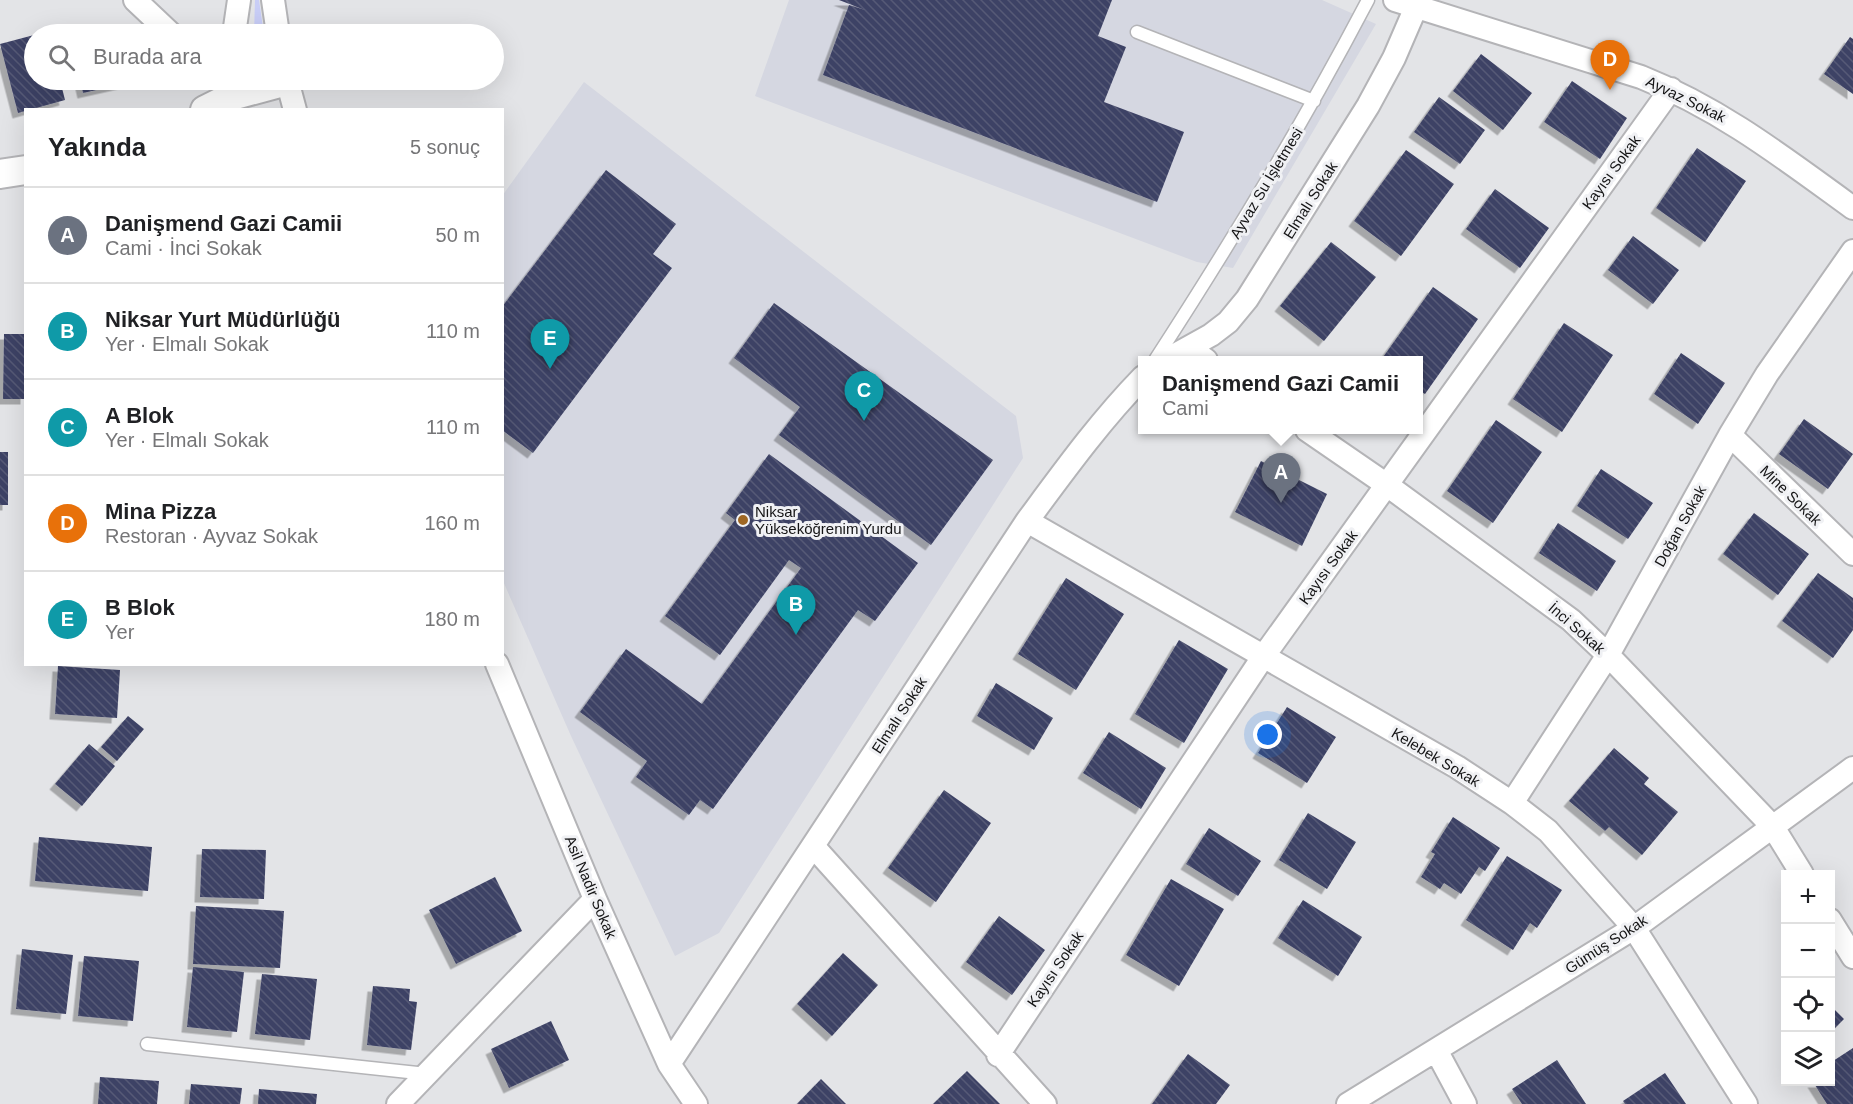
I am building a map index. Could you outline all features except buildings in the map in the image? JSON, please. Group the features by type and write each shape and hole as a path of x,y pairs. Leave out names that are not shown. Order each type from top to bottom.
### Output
{"street":[{"path":"135,0 160,24"},
{"path":"236,24 240,0"},
{"path":"273,0 277,24"},
{"name":"Ayvaz Sokak","path":"1406,4 1641,77 1671,89 1734,122 1853,208"},
{"name":"Elmalı Sokak","path":"1198,354 1247,299 1368,106 1394,58 1406,4"},
{"name":"Kayısı Sokak","path":"998,1055 1263,657 1671,89"},
{"path":"290,90 295,108"},
{"path":"208,108 232,91"},
{"path":"0,174 24,170"},
{"name":"Doğan Sokak","path":"1512,803 1608,655 1730,435 1767,374 1853,251"},
{"name":"Elmalı Sokak","path":"669,1064 1027,521 1083,445 1138,382"},
{"name":"İnci Sokak","path":"1314,434 1571,620 1608,655 1773,827 1800,870"},
{"name":"Mine Sokak","path":"1730,435 1853,554"},
{"name":"Kelebek Sokak","path":"1027,521 1457,767 1512,803 1548,831 1634,928 1746,1104"},
{"name":"Asil Nadir Sokak","path":"498,666 595,899 669,1064 696,1104"},
{"name":"Gümüş Sokak","path":"1348,1104 1634,928 1853,768"},
{"path":"813,846 998,1055 1045,1104"},
{"path":"398,1104 595,899"},
{"path":"1832,924 1853,957"},
{"path":"1436,1050 1465,1104"}],"lane":[{"name":"Ayvaz Su İşletmesi","path":"1158,356 1242,223 1314,101 1368,0"},
{"path":"1137,32 1314,101"},
{"path":"147,1044 427,1074"}],"shaded area":[{"path":"255,0 259,0 263,24 254,24"},
{"path":"789,0 1322,0 1376,24 1233,268 1197,262 755,96"},
{"name":"Niksar Yükseköğrenim Yurdu","path":"584,82 1016,416 1023,458 719,933 675,956 571,736 504,583 504,193"}],"place":[{"name":"Mina Pizza","path":"1610,90"},
{"name":"B Blok","path":"550,369"},
{"name":"A Blok","path":"864,421"},
{"name":"Danişmend Gazi Camii","path":"1281,503"},
{"name":"Niksar Yükseköğrenim Yurdu","path":"743,520"},
{"name":"Niksar Yurt Müdürlüğü","path":"796,635"}]}
